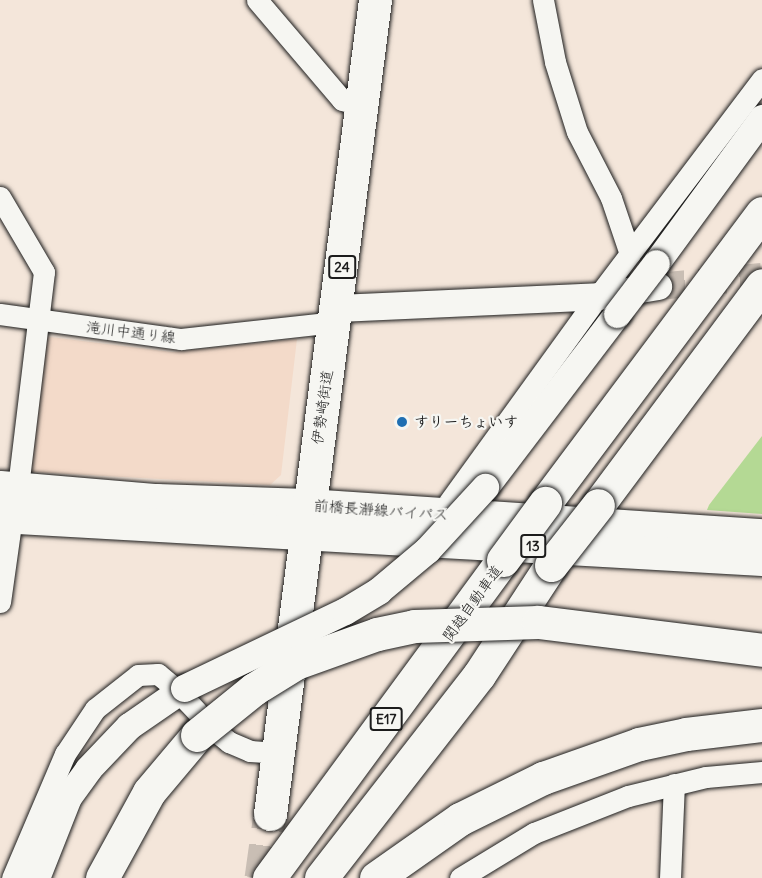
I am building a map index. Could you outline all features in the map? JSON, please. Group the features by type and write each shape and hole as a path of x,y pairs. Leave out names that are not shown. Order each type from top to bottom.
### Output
{"main road":[{"name":"伊勢崎街道","path":"270,814 306,519 336,315 360,105 375,0"},
{"name":"関越自動車道","path":"269,878 762,213"},
{"path":"321,878 479,675 551,565 762,285"},
{"name":"前橋長瀞線バイパス","path":"7,502 306,519 762,535"},
{"name":"前橋長瀞線バイパス","path":"306,519 762,559"},
{"path":"102,878 191,708 254,688 296,663 366,637 414,626 538,622 762,650"},
{"path":"376,878 460,819 499,798 591,759 686,734 762,725"}],"street":[{"path":"256,0 342,100 360,105"},
{"path":"543,0 555,62 577,132 611,198 630,254"},
{"path":"449,502 598,296 762,79"},
{"path":"36,878 68,797 88,769 129,726 191,708 378,591 427,550 485,487 617,314 657,275 762,118"},
{"path":"0,197 44,272 7,502 0,602"},
{"name":"滝川中通り線","path":"0,314 181,339 336,315 598,296 657,275"},
{"path":"12,878 47,791 94,709 138,675 158,674 229,742 250,751 277,753"},
{"path":"460,878 562,821 674,784 762,772"},
{"path":"670,878 674,784"}],"shaded area":[{"path":"42,336 172,352 297,339 281,475 270,485 31,472 25,466"}],"green space":[{"path":"762,436 762,514 707,510 709,505"}],"tunnel":[{"path":"658,286 762,276"},
{"path":"261,878 270,814"}],"place":[{"name":"すりーちょいす","path":"402,422"}]}
